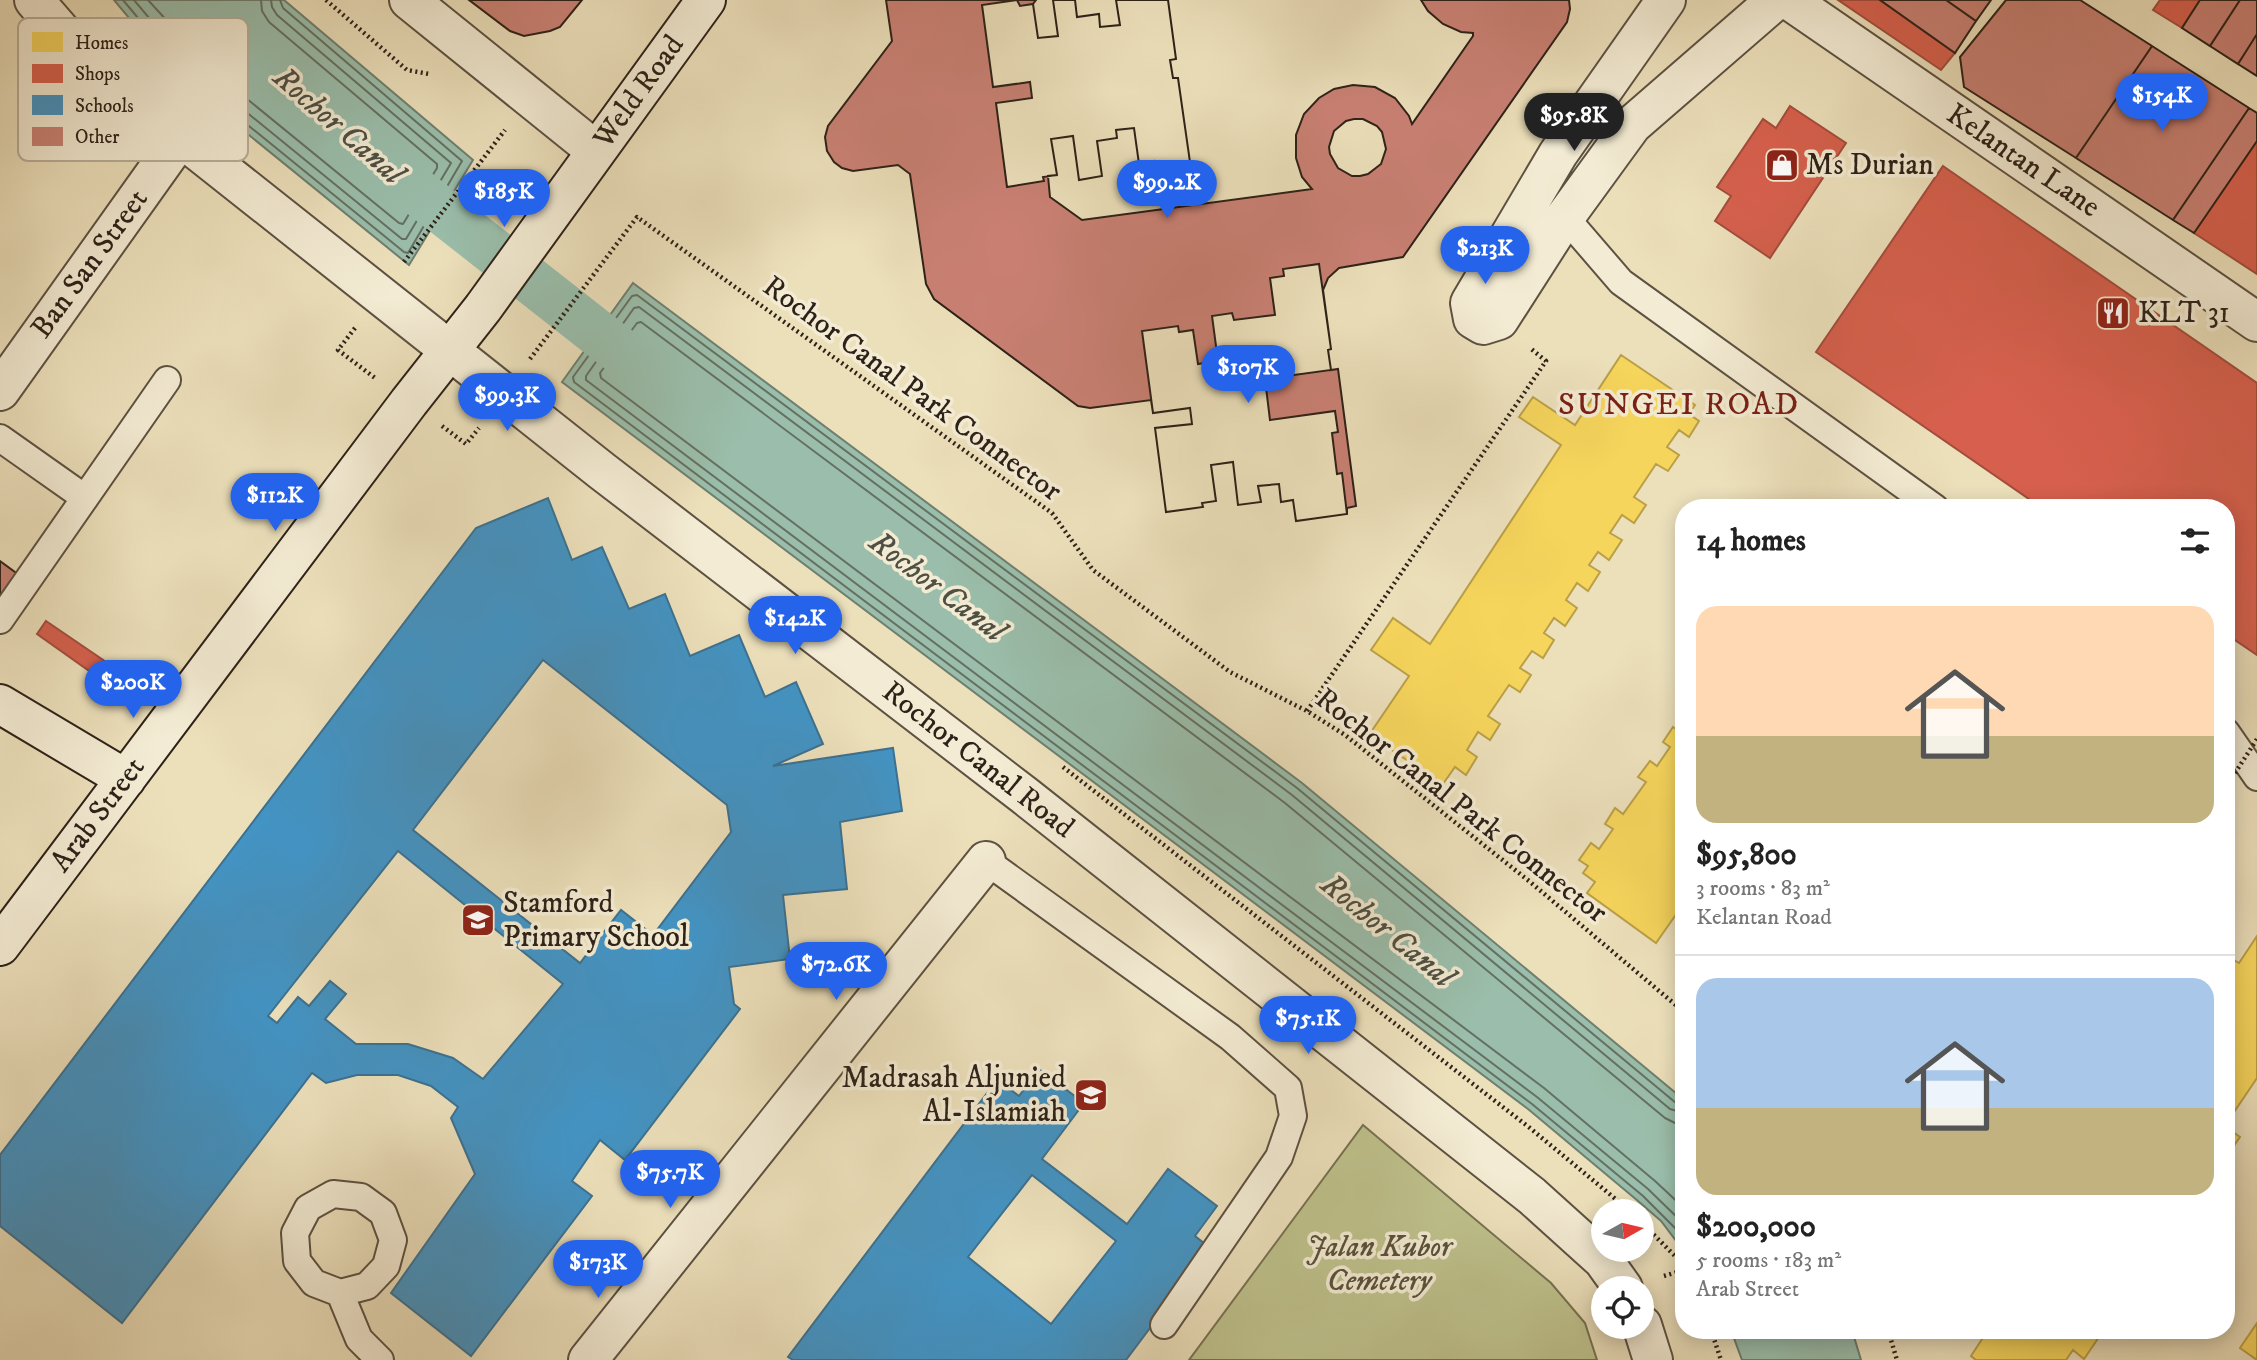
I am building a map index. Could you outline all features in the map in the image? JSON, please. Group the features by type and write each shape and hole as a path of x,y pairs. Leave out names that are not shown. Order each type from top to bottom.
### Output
{"street":[{"name":"Rochor Canal Road","path":"34,0 50,18"},
{"path":"409,0 595,150"},
{"name":"Weld Road","path":"449,349 483,308 706,0"},
{"path":"1666,0 1558,154 1470,303 1473,319 1483,325 1499,320 1565,217 1632,125 1776,0"},
{"name":"Kelantan Lane","path":"1789,0 2257,323"},
{"path":"1599,93 1625,90 1633,97 1632,125"},
{"name":"Ban San Street","path":"0,391 165,161"},
{"name":"Rochor Canal Road","path":"210,161 602,471 1024,795 1532,1196 1603,1260 1614,1276"},
{"name":"Arab Street","path":"0,946 449,349"},
{"path":"0,704 125,779"},
{"path":"587,1360 986,861"},
{"path":"1646,1339 1653,1360"}],"lane":[{"path":"1565,217 1620,282 1922,499"},
{"path":"0,620 167,380"},
{"path":"0,439 85,498"},
{"path":"2235,745 2257,777"},
{"path":"986,861 1230,1037 1288,1088 1293,1116 1279,1157 1164,1325"},
{"path":"340,1293 359,1339 380,1360"}],"path":[{"path":"400,268 530,97"},
{"name":"Rochor Canal Park Connector","path":"527,363 637,217 1052,513 1093,570 1219,664 1307,711 1345,735 1529,881 1675,1004"},
{"path":"1307,711 1546,361 1499,320"},
{"path":"2235,773 2257,739"},
{"path":"1654,1235 1675,1256"},
{"path":"1714,1339 1721,1360"},
{"path":"1891,1339 1897,1360"}],"green space":[{"name":"Jalan Kubor Cemetery","path":"1363,1125 1551,1283 1585,1323 1597,1360 1189,1360"}],"water":[{"path":"114,0 284,0 473,160 409,265 248,134 248,18 129,18"},
{"path":"633,283 1302,783 1675,1092 1675,1239 1654,1215 1654,1199 1635,1199 1528,1109 562,382"},
{"path":"1734,1339 1855,1339 1861,1360 1742,1360"}],"building: Homes":[{"path":"1621,355 1695,405 1689,414 1699,421 1689,437 1679,430 1667,447 1679,455 1668,471 1656,464 1634,497 1646,505 1634,523 1622,515 1610,533 1622,540 1609,560 1598,552 1589,565 1600,572 1588,591 1577,583 1566,600 1577,608 1565,626 1554,618 1544,633 1554,640 1543,658 1532,651 1520,668 1531,675 1520,692 1509,685 1488,716 1500,724 1490,740 1478,732 1467,750 1477,757 1466,775 1455,767 1443,784 1369,735 1409,676 1371,650 1393,618 1430,644 1561,445 1519,417 1533,397 1575,425"},
{"path":"1673,727 1675,728 1675,916 1656,943 1587,893 1595,882 1583,873 1588,866 1579,860 1591,843 1599,849 1613,829 1605,824 1615,808 1623,814 1646,782 1638,777 1650,761 1657,766 1670,747 1663,742"},
{"path":"2257,936 2257,1078 2235,1111 2235,961 2239,963"},
{"path":"2257,1323 2257,1360 2240,1348"},
{"path":"1982,1339 2098,1339 2084,1359 2073,1350 2066,1360 1976,1360 1971,1356"}],"building: Shops":[{"path":"1838,0 1880,0 1955,53 1941,70"},
{"path":"2160,0 2200,0 2182,28 2153,10"},
{"name":"Ms Durian","path":"1790,106 1846,143 1770,258 1715,221 1731,196 1717,187 1763,119 1776,128"},
{"path":"2257,141 2257,274 2194,233"},
{"path":"1943,166 2257,383 2257,655 2235,640 2235,499 2029,499 1816,352"},
{"path":"46,621 112,666 102,680 37,634"}],"building: Schools":[{"path":"548,498 572,560 602,547 629,609 665,594 690,656 739,635 765,697 796,682 823,744 773,766 893,748 902,811 840,822 847,889 783,895 790,959 729,967 734,1004 740,1009 625,1160 600,1140 572,1181 592,1196 471,1356 391,1293 475,1174 451,1118 458,1107 431,1086 398,1075 357,1075 326,1083 312,1073 122,1323 0,1226 0,1155 476,528","holes":["543,660 727,805 731,832 653,935 621,910 580,963 413,830","398,851 563,984 483,1079 453,1058 408,1044 356,1044 325,1019 346,994 330,981 309,1006 298,997 277,1023 268,1016"]},
{"path":"1040,1070 1084,1103 1042,1159 1127,1224 1168,1169 1217,1206 1195,1236 1210,1248 1126,1360 793,1360 788,1357 997,1080 1019,1096","holes":["1032,1175 1116,1241 1051,1324 968,1257"]}],"building: Other":[{"path":"469,0 582,0 560,27 524,36 510,31"},
{"path":"886,0 1036,0 1033,4 1038,38 1058,36 1053,0 1075,0 1077,17 1099,14 1100,27 1120,25 1116,0 1168,0 1176,59 1170,60 1173,78 1178,78 1190,162 1155,166 1154,161 1139,164 1134,128 1116,130 1117,138 1097,141 1102,176 1079,180 1073,136 1051,139 1057,175 1048,176 1050,197 1082,220 1312,189 1302,177 1296,158 1296,135 1304,114 1319,98 1334,89 1353,85 1375,87 1395,98 1412,124 1473,36 1473,33 1461,32 1443,24 1428,11 1421,0 1569,0 1570,9 1567,22 1403,257 1339,268 1328,278 1323,290 1331,349 1328,350 1331,370 1338,369 1356,506 1347,508 1347,514 1296,521 1293,500 1281,502 1279,484 1258,486 1261,502 1238,505 1233,462 1211,465 1216,501 1202,503 1203,507 1166,512 1155,428 1192,424 1190,408 1153,413 1151,400 1090,408 1078,406 934,299 926,284 910,174 898,165 853,171 842,168 827,151 825,137 828,126 892,41","holes":["1363,119 1377,126 1382,132 1386,149 1381,164 1368,174 1352,176 1338,168 1329,147 1334,131 1346,121"]},
{"path":"1017,0 1020,6 1033,4 1038,38 1058,36 1053,0 1075,0 1077,17 1099,14 1100,27 1120,25 1116,0 1168,0 1176,59 1170,60 1173,78 1178,78 1190,162 1155,166 1154,161 1139,164 1134,128 1116,130 1117,138 1097,141 1102,176 1079,180 1073,136 1051,139 1057,175 1043,177 1044,181 1007,187 996,103 1032,98 1030,82 993,87 982,5"},
{"path":"1880,0 1946,0 1976,21 1955,53"},
{"path":"1946,0 1991,0 1976,21"},
{"path":"2006,0 2080,0 2152,46 2076,158 1964,87 1960,57"},
{"path":"2200,0 2240,0 2210,46 2182,28"},
{"path":"2240,0 2257,0 2257,34 2238,64 2210,46"},
{"path":"2257,34 2257,76 2238,64"},
{"path":"2152,46 2249,108 2173,220 2076,158"},
{"path":"2249,108 2257,113 2257,141 2194,233 2173,220"},
{"path":"1319,264 1331,349 1328,350 1331,370 1265,379 1270,420 1335,411 1338,432 1332,433 1337,474 1342,473 1347,514 1296,521 1293,500 1281,502 1279,484 1258,486 1261,502 1238,505 1233,462 1211,465 1216,501 1202,503 1203,507 1166,512 1155,428 1192,424 1190,408 1153,413 1142,331 1178,326 1179,332 1193,330 1198,364 1218,361 1212,316 1232,313 1234,320 1275,315 1270,278 1284,276 1283,269"},
{"path":"0,561 19,575 0,601"}],"waterway":[{"name":"Rochor Canal","path":"391,171 647,372"}],"place":[{"name":"Ms Durian","path":"1782,165"},
{"name":"KLT 31","path":"2113,313"},
{"name":"Stamford Primary School","path":"478,920"},
{"name":"Madrasah Aljunied Al-Islamiah","path":"1091,1095"}],"district":[{"name":"SUNGEI ROAD","path":"1679,405"}]}
